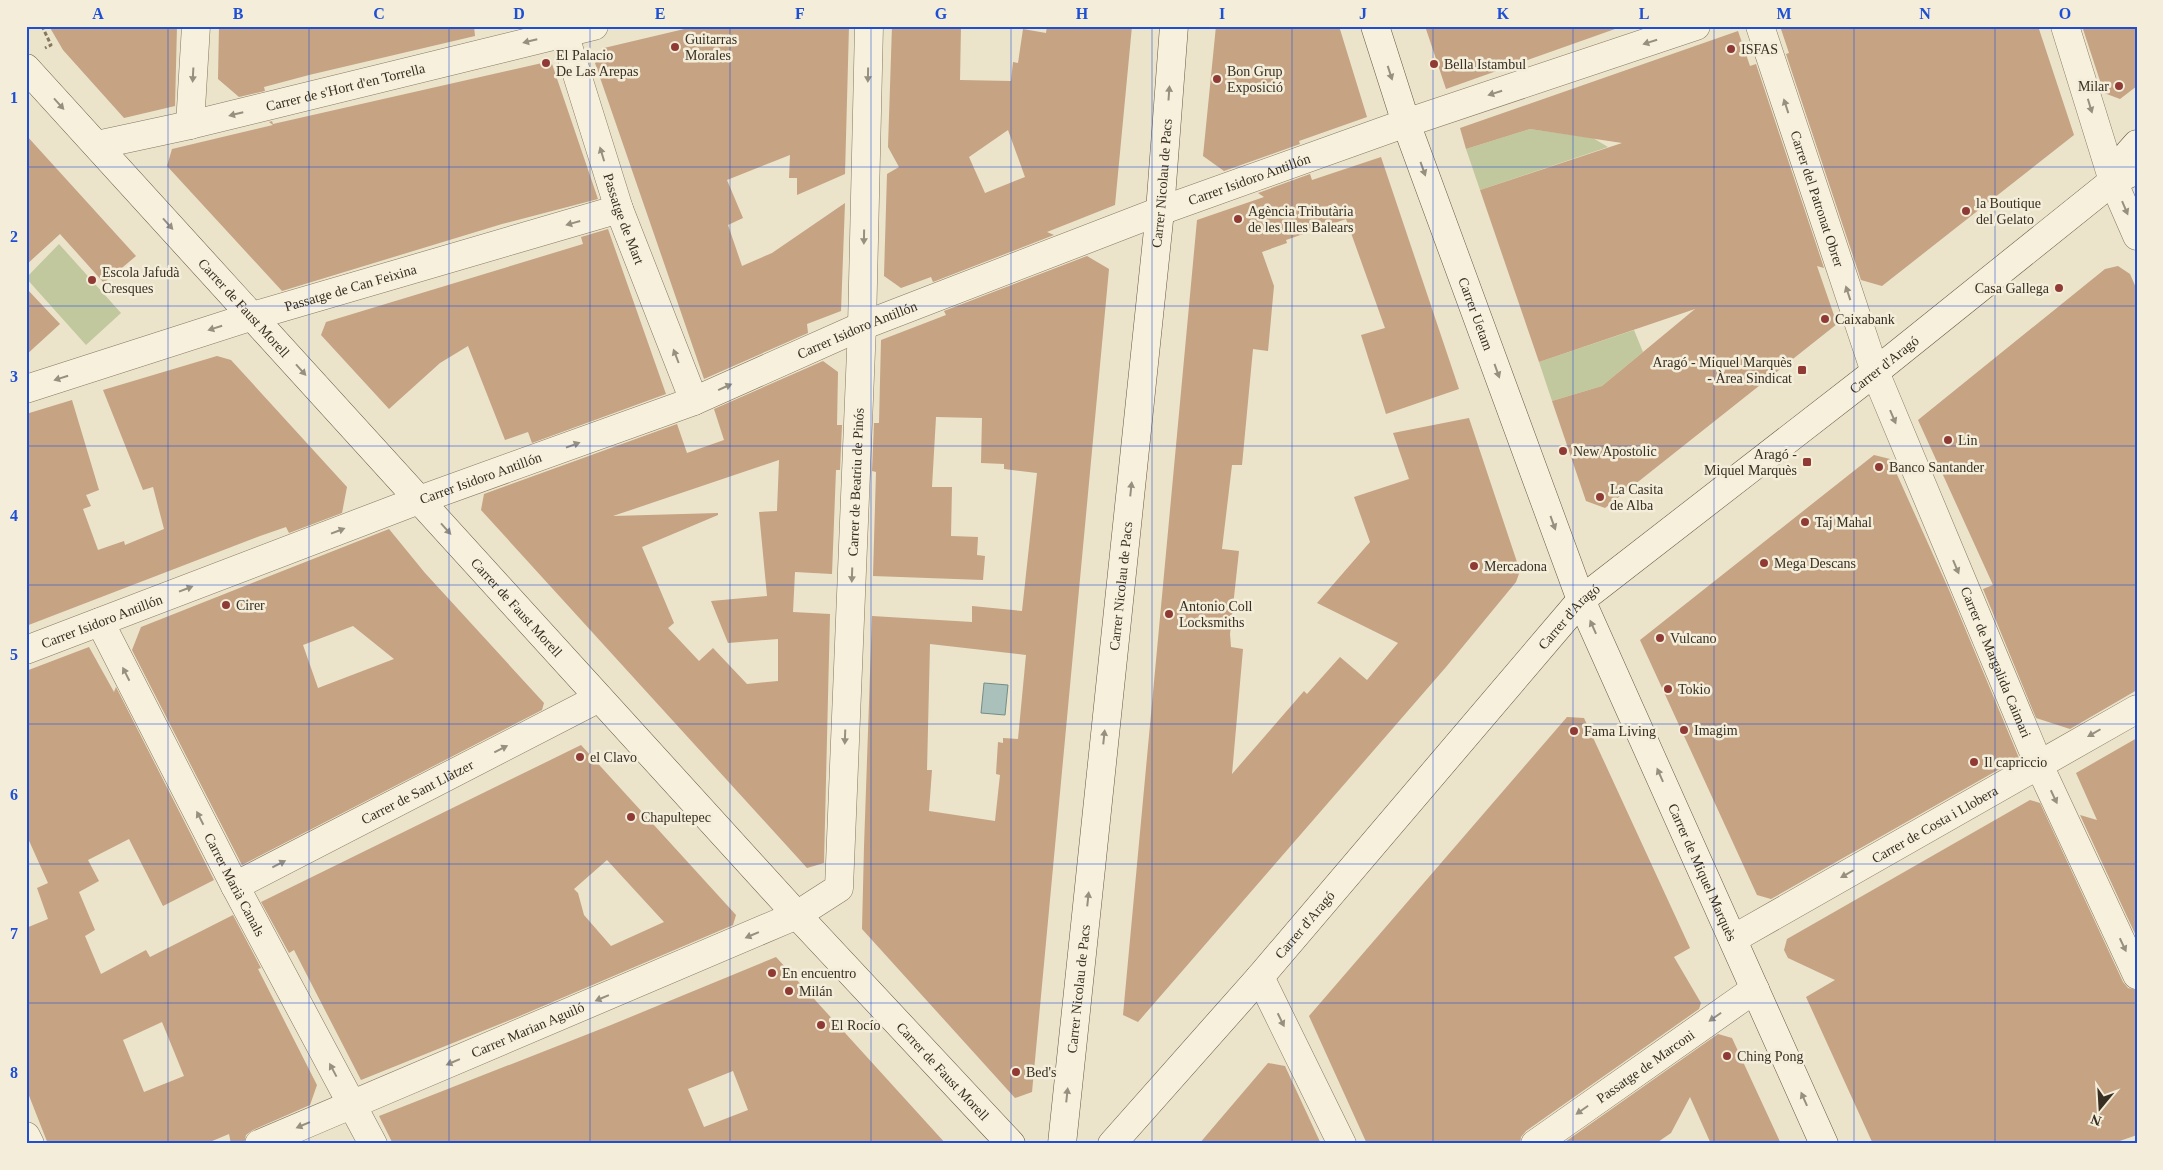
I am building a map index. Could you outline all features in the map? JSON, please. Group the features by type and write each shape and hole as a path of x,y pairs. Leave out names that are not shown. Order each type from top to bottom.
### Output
{"street":[{"path":"190,125 196,26"},
{"name":"Carrer de s'Hort d'en Torrella","path":"96,145 190,125 564,30 594,26"},
{"name":"Carrer de Beatriu de Pinós","path":"797,916 839,888 862,326 869,26"},
{"name":"Carrer Nicolau de Pacs","path":"1062,1144 1160,211 1174,26"},
{"name":"Carrer Uetam","path":"1375,26 1406,123 1581,600"},
{"name":"Carrer Isidoro Antillón","path":"26,650 419,500 694,401 862,326 1160,211 1406,123 1696,26"},
{"name":"Carrer del Patronat Obrer","path":"1760,26 1875,372"},
{"path":"2065,26 2125,176 2137,236"},
{"name":"Passatge de Mart","path":"564,30 619,209 694,401"},
{"name":"Carrer de Faust Morell","path":"26,68 797,916 1011,1144"},
{"name":"Carrer d'Aragó","path":"2125,176 2129,153 2137,144"},
{"name":"Carrer d'Aragó","path":"1112,1144 1260,977 1581,600 2125,176 2137,160"},
{"name":"Passatge de Can Feixina","path":"26,389 253,316 619,209"},
{"name":"Carrer de Margalida Caimari","path":"1875,372 2039,765 2137,975"},
{"name":"Carrer de Miquel Marquès","path":"1581,600 1824,1144"},
{"name":"Carrer Marià Canals","path":"100,622 235,886 374,1144"},
{"name":"Carrer de Sant Llàtzer","path":"235,886 599,698"},
{"name":"Carrer de Costa i Llobera","path":"1733,939 2137,709"},
{"name":"Carrer Marian Aguiló","path":"259,1144 797,916"},
{"path":"1260,977 1342,1144"},
{"name":"Passatge de Marconi","path":"1535,1144 1755,989"},
{"path":"26,1136 30,1144"}],"green space":[{"path":"1530,129 1593,138 1608,147 1480,190 1466,149"},
{"path":"59,244 121,313 86,345 26,278"},
{"path":"1634,330 1643,352 1602,386 1552,401 1539,362"}],"water":[{"path":"984,683 1008,685 1005,715 981,713"}],"building":[{"path":"49,26 177,26 175,106 124,118 63,50"},
{"path":"219,26 474,26 475,36 309,75 264,87 265,91 239,97 218,79"},
{"path":"697,26 849,26 845,174 797,195 797,178 789,178 790,155 727,180 743,218 728,225 742,266 772,253 845,203 841,311 807,324 808,333 704,379 595,63 604,48"},
{"path":"892,26 961,26 960,80 1011,81 1013,62 1018,63 1023,29 1046,33 1047,26 1132,26 1115,205 1047,232 1054,235 933,282 931,277 901,288 884,276 887,174 899,167 888,147","holes":["1008,130 1025,177 985,193 969,157"]},
{"path":"1216,26 1339,26 1367,117 1299,141 1300,144 1224,171 1203,156"},
{"path":"1425,26 1615,26 1615,29 1446,89"},
{"path":"1780,26 2038,26 2074,135 1882,286 1861,280 1786,54 1789,53"},
{"path":"2082,26 2137,26 2137,86 2120,99 2104,93"},
{"path":"1738,31 1750,66 1756,64 1824,268 1817,266 1837,324 1605,508 1586,501 1552,401 1602,386 1695,309 1539,362 1480,190 1622,143 1530,129 1466,149 1460,128"},
{"path":"551,61 598,199 502,224 282,291 167,166 172,149 273,125 269,122 272,121 273,124"},
{"path":"26,135 136,256 104,283 60,234 26,265"},
{"path":"1381,157 1459,389 1386,414 1361,335 1385,328 1346,219 1286,240 1287,243 1262,252 1274,286 1268,351 1253,349 1242,465 1232,465 1222,549 1239,551 1230,634 1231,647 1243,649 1232,774 1304,691 1307,694 1340,657 1367,680 1398,643 1317,603 1370,542 1354,497 1409,479 1393,433 1469,418 1520,571 1516,582 1446,667 1138,1022 1123,1015 1197,220 1264,197 1258,193 1310,174 1312,180"},
{"path":"608,229 666,394 532,443 528,432 505,440 468,346 440,363 389,409 321,335 326,322 583,244 581,237"},
{"path":"1087,256 1109,269 1032,1092 1015,1098 862,929 872,616 972,622 972,606 1022,611 1037,473 1004,469 1004,464 981,463 982,418 936,417 932,487 952,487 951,536 978,537 977,555 985,556 983,580 873,576 876,472 872,471 874,423 879,423 881,340 946,315 944,311","holes":["930,644 1026,655 1018,739 1003,738 1003,743 998,742 996,774 1000,775 995,821 929,811 932,770 927,770"]},
{"path":"2118,266 2130,274 2137,290 2137,690 2070,729 2036,718 1983,589 1993,585 1918,420 2105,269"},
{"path":"26,288 60,324 26,355"},
{"path":"217,356 231,360 347,487 342,513 289,533 286,527 260,536 26,626 26,414 72,400 99,490 86,495 91,506 83,509 98,550 124,541 125,545 164,529 153,487 143,490 103,390"},
{"path":"823,361 838,372 837,425 842,425 840,470 836,470 832,574 795,572 793,612 830,614 824,863 807,868 481,510 484,494 677,424 687,453 724,440 714,409","holes":["779,460 777,511 759,512 767,596 711,601 728,643 778,639 778,681 747,684 713,648 699,661 668,628 674,623 642,547 718,515 718,513 613,516"]},
{"path":"1874,455 1890,459 1949,590 2019,758 1771,899 1757,895 1640,640"},
{"path":"389,529 425,573 544,703 542,710 242,865 132,650 141,627","holes":["353,626 394,659 318,688 303,645"]},
{"path":"89,647 114,692 116,687 214,880 163,906 129,839 88,860 99,881 79,892 95,930 85,936 101,974 146,950 150,957 233,915 261,968 258,969 317,1085 310,1105 253,1130 246,1135 244,1144 231,1144 229,1134 205,1144 48,1144 26,1088 26,928 48,919 37,888 48,883 26,834 26,671","holes":["162,1022 184,1076 144,1092 123,1040"]},
{"path":"1567,717 1584,718 1690,948 1674,957 1701,1003 1699,1009 1526,1131 1521,1137 1520,1144 1367,1144 1309,1016"},
{"path":"2137,738 2137,938 2080,815 2097,820 2076,773"},
{"path":"581,745 736,915 733,925 515,1018 361,1080 294,950 289,953 261,902","holes":["607,860 664,922 611,946 584,915 578,893 574,889"]},
{"path":"2030,800 2040,803 2123,982 2128,988 2137,990 2137,1135 2111,1144 1873,1144 1806,997 1835,980 1788,958 1784,950 1787,939"},
{"path":"776,957 946,1144 393,1144 379,1116 611,1025","holes":["733,1071 748,1110 704,1127 688,1089"]},
{"path":"1718,1034 1732,1038 1781,1144 1711,1144 1690,1097 1671,1133 1655,1144 1562,1144"},
{"path":"1268,1063 1285,1066 1321,1144 1199,1144"}],"place":[{"name":"Guitarras Morales","path":"675,47"},
{"name":"ISFAS","path":"1731,49"},
{"name":"El Palacio De Las Arepas","path":"546,63"},
{"name":"Bella Istambul","path":"1434,64"},
{"name":"Bon Grup Exposició","path":"1217,79"},
{"name":"Milar","path":"2119,86"},
{"name":"la Boutique del Gelato","path":"1966,211"},
{"name":"Agència Tributària de les Illes Balears","path":"1238,219"},
{"name":"Escola Jafudà Cresques","path":"92,280"},
{"name":"Casa Gallega","path":"2059,288"},
{"name":"Caixabank","path":"1825,319"},
{"name":"Aragó - Miquel Marquès - Àrea Sindicat","path":"1802,370"},
{"name":"Lin","path":"1948,440"},
{"name":"New Apostolic","path":"1563,451"},
{"name":"Aragó - Miquel Marquès","path":"1807,462"},
{"name":"Banco Santander","path":"1879,467"},
{"name":"La Casita de Alba","path":"1600,497"},
{"name":"Taj Mahal","path":"1805,522"},
{"name":"Mega Descans","path":"1764,563"},
{"name":"Mercadona","path":"1474,566"},
{"name":"Cirer","path":"226,605"},
{"name":"Antonio Coll Locksmiths","path":"1169,614"},
{"name":"Vulcano","path":"1660,638"},
{"name":"Tokio","path":"1668,689"},
{"name":"Imagim","path":"1684,730"},
{"name":"Fama Living","path":"1574,731"},
{"name":"el Clavo","path":"580,757"},
{"name":"Il capriccio","path":"1974,762"},
{"name":"Chapultepec","path":"631,817"},
{"name":"En encuentro","path":"772,973"},
{"name":"Milán","path":"789,991"},
{"name":"El Rocío","path":"821,1025"},
{"name":"Ching Pong","path":"1727,1056"},
{"name":"Bed's","path":"1016,1072"}]}
